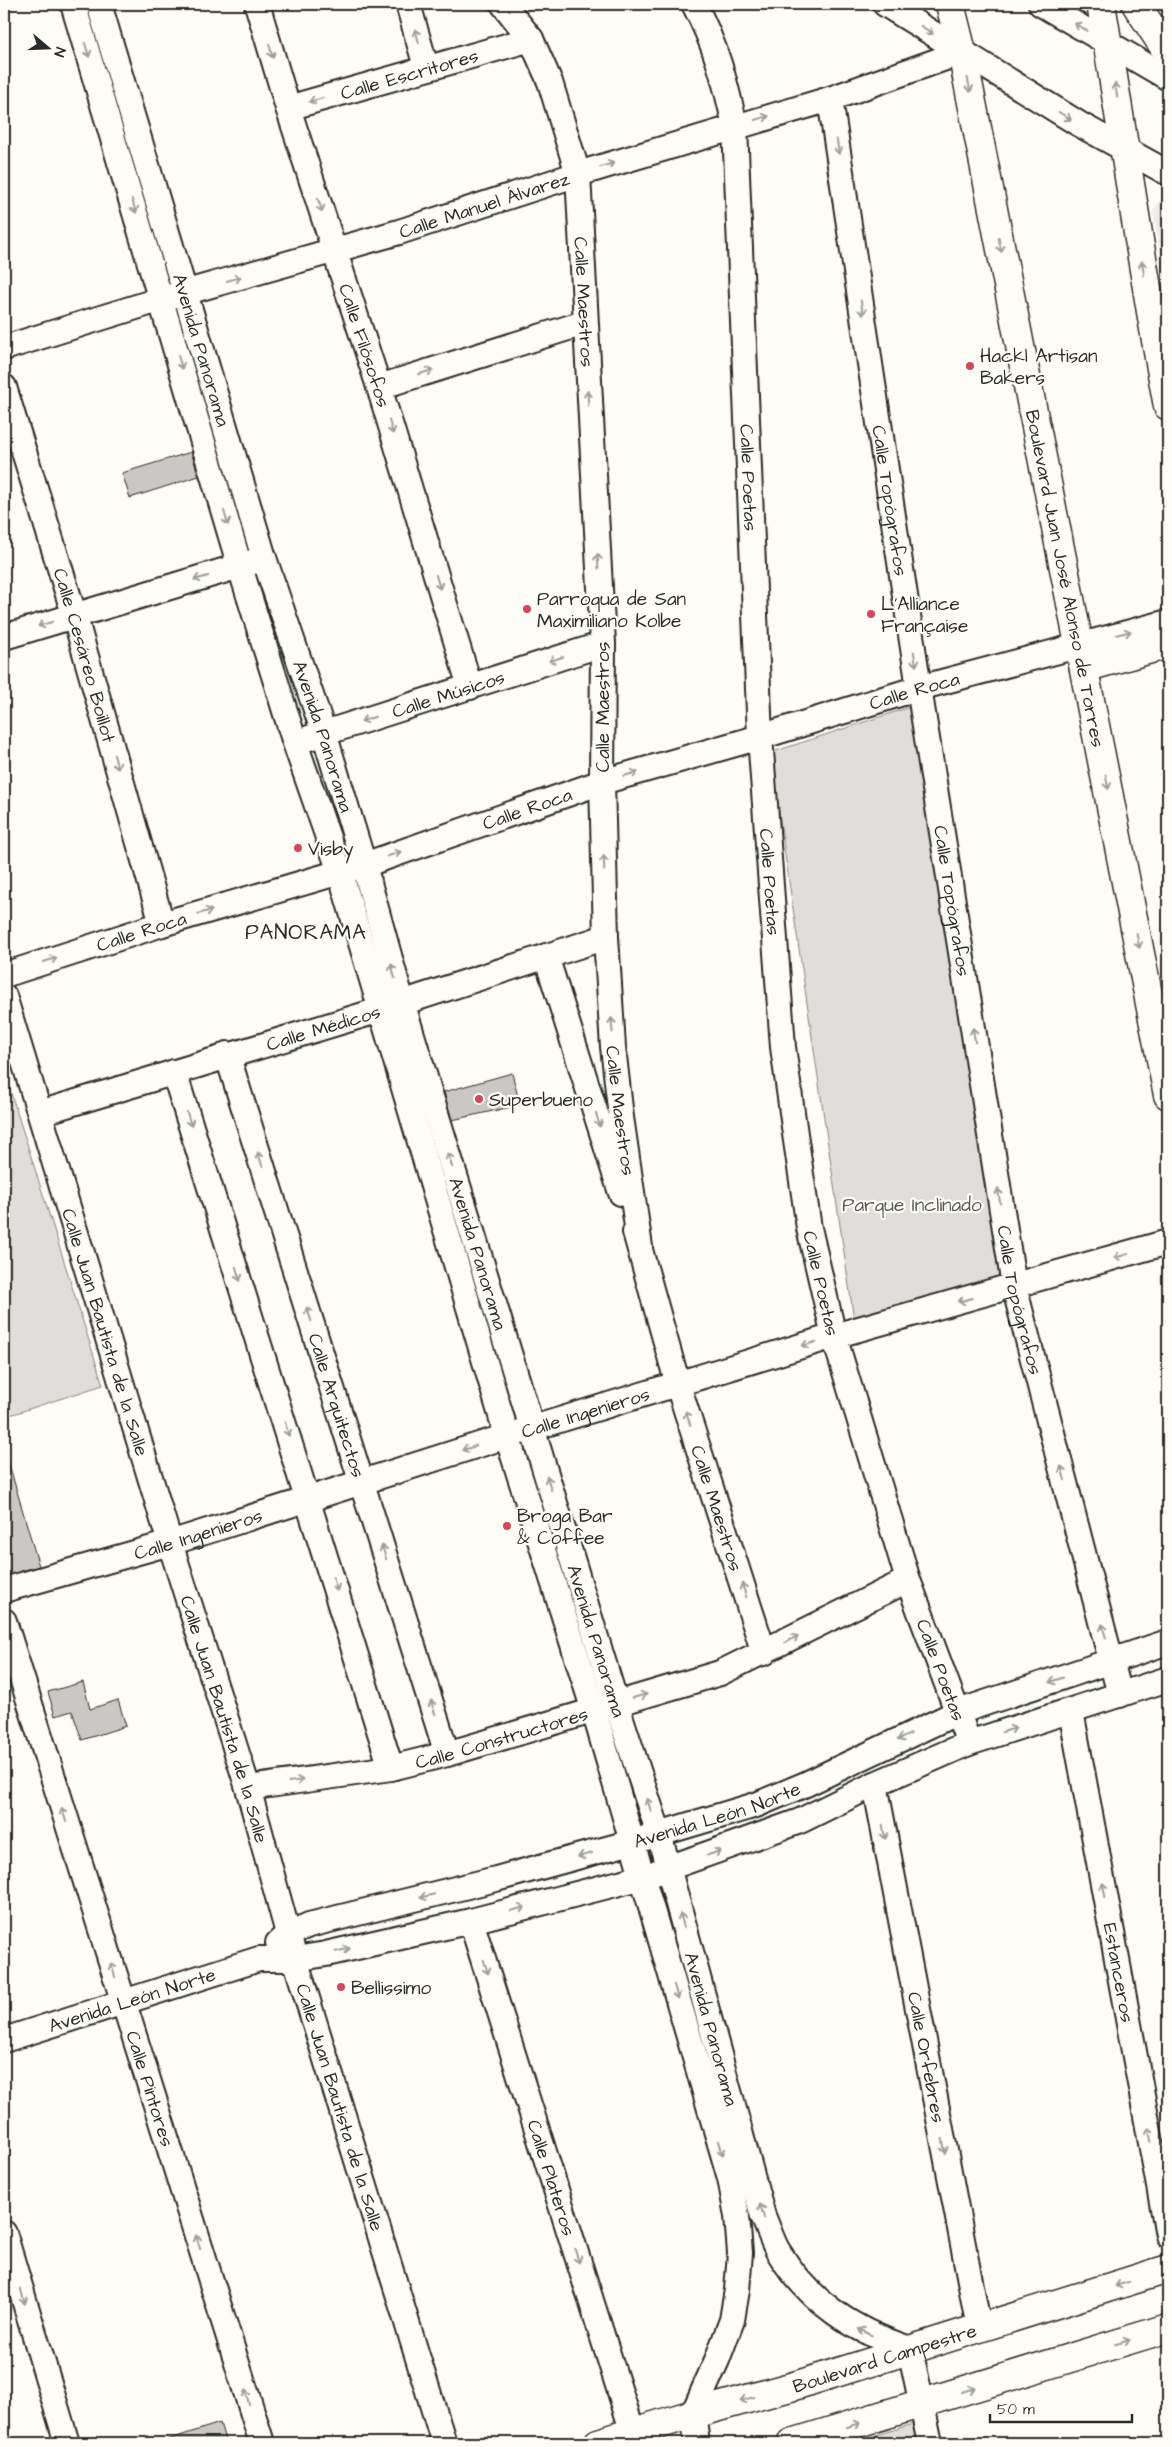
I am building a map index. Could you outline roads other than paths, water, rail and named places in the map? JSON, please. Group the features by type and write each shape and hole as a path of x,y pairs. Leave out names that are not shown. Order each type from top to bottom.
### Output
{"main road":[{"name":"Boulevard Juan José Alonso de Torres","path":"950,4 962,52 1168,1095"},
{"path":"1100,4 1126,148 1150,316 1168,406"},
{"path":"1136,4 1168,53"},
{"path":"1082,656 1168,644"},
{"name":"Boulevard Campestre","path":"598,2443 794,2386 1168,2269"},
{"path":"792,2443 922,2405 1168,2328"}],"street":[{"name":"Avenida Panorama","path":"73,4 240,566 295,743 340,872 391,1006 532,1429 616,1703 659,1834 763,2216 778,2251 806,2288 836,2316 861,2331 910,2349"},
{"name":"Avenida Panorama","path":"99,4 187,292 264,558 324,734 364,865 391,1006 507,1436 594,1711 730,2178 737,2216 740,2253 738,2290 732,2320 693,2414 696,2443"},
{"name":"Calle Filósofos","path":"257,4 288,108 336,250 379,387 470,687"},
{"path":"408,4 426,67"},
{"name":"Calle Maestros","path":"503,4 531,39 554,91 578,174 584,323 602,644 602,782 606,937 620,1108 640,1247"},
{"name":"Calle Poetas","path":"694,4 713,42 724,74 735,126 760,737 783,1046 809,1228 834,1336 908,1580 969,1743"},
{"path":"886,4 1079,124 1126,148 1168,173"},
{"path":"1041,4 1168,78"},
{"name":"Calle Escritores","path":"288,108 426,67 531,39"},
{"name":"Calle Manuel Álvarez","path":"4,348 162,299 399,232 578,174 830,99 962,52"},
{"name":"Calle Topógrafos","path":"830,99 919,688 1014,1286 1120,1695"},
{"path":"379,387 584,323"},
{"name":"Calle Cesáreo Boillot","path":"4,387 74,614 162,924"},
{"path":"4,637 74,614 264,558"},
{"name":"Calle Roca","path":"4,974 162,924 364,865 602,782 760,737 919,688 1082,656 1168,622"},
{"name":"Calle Músicos","path":"295,743 602,644"},
{"name":"Calle Médicos","path":"40,1112 391,1006 606,937"},
{"name":"Calle Maestros","path":"546,956 640,1247 678,1385 764,1652"},
{"name":"Calle Juan Bautista de la Salle","path":"4,996 170,1543 248,1788 295,1959 444,2443"},
{"name":"Calle Arquitectos","path":"227,1054 447,1754"},
{"path":"174,1072 309,1499 391,1768"},
{"name":"Calle Ingenieros","path":"4,1590 170,1543 507,1436 834,1336 1168,1242"},
{"name":"Calle Constructores","path":"248,1788 391,1768 447,1754 720,1673 908,1580"},
{"name":"Calle Pintores","path":"4,1621 262,2443"},
{"name":"Avenida León Norte","path":"259,1959 288,1934 309,1925 632,1842 756,1805 806,1784 958,1712 1168,1642"},
{"name":"Avenida León Norte","path":"4,2040 259,1959 295,1959 471,1921 643,1878 800,1821 875,1784 969,1743 1168,1679"},
{"name":"Estanceros","path":"1071,1711 1168,2235"},
{"name":"Calle Orfebres","path":"875,1784 979,2328"},
{"name":"Calle Plateros","path":"471,1921 633,2433"},
{"path":"4,2233 67,2443"},
{"path":"910,2349 930,2443"}],"place":[{"name":"Hackl Artisan Bakers","path":"970,366"},
{"name":"Parroqua de San Maximiliano Kolbe","path":"527,609"},
{"name":"L'Alliance Française","path":"871,614"},
{"name":"Visby","path":"298,848"},
{"name":"Superbueno","path":"479,1099"},
{"name":"Broga Bar & Coffee","path":"507,1526"},
{"name":"Bellissimo","path":"341,1987"}],"district":[{"name":"PANORAMA","path":"306,932"}],"park label":[{"name":"Parque Inclinado","path":"912,1204"}]}
